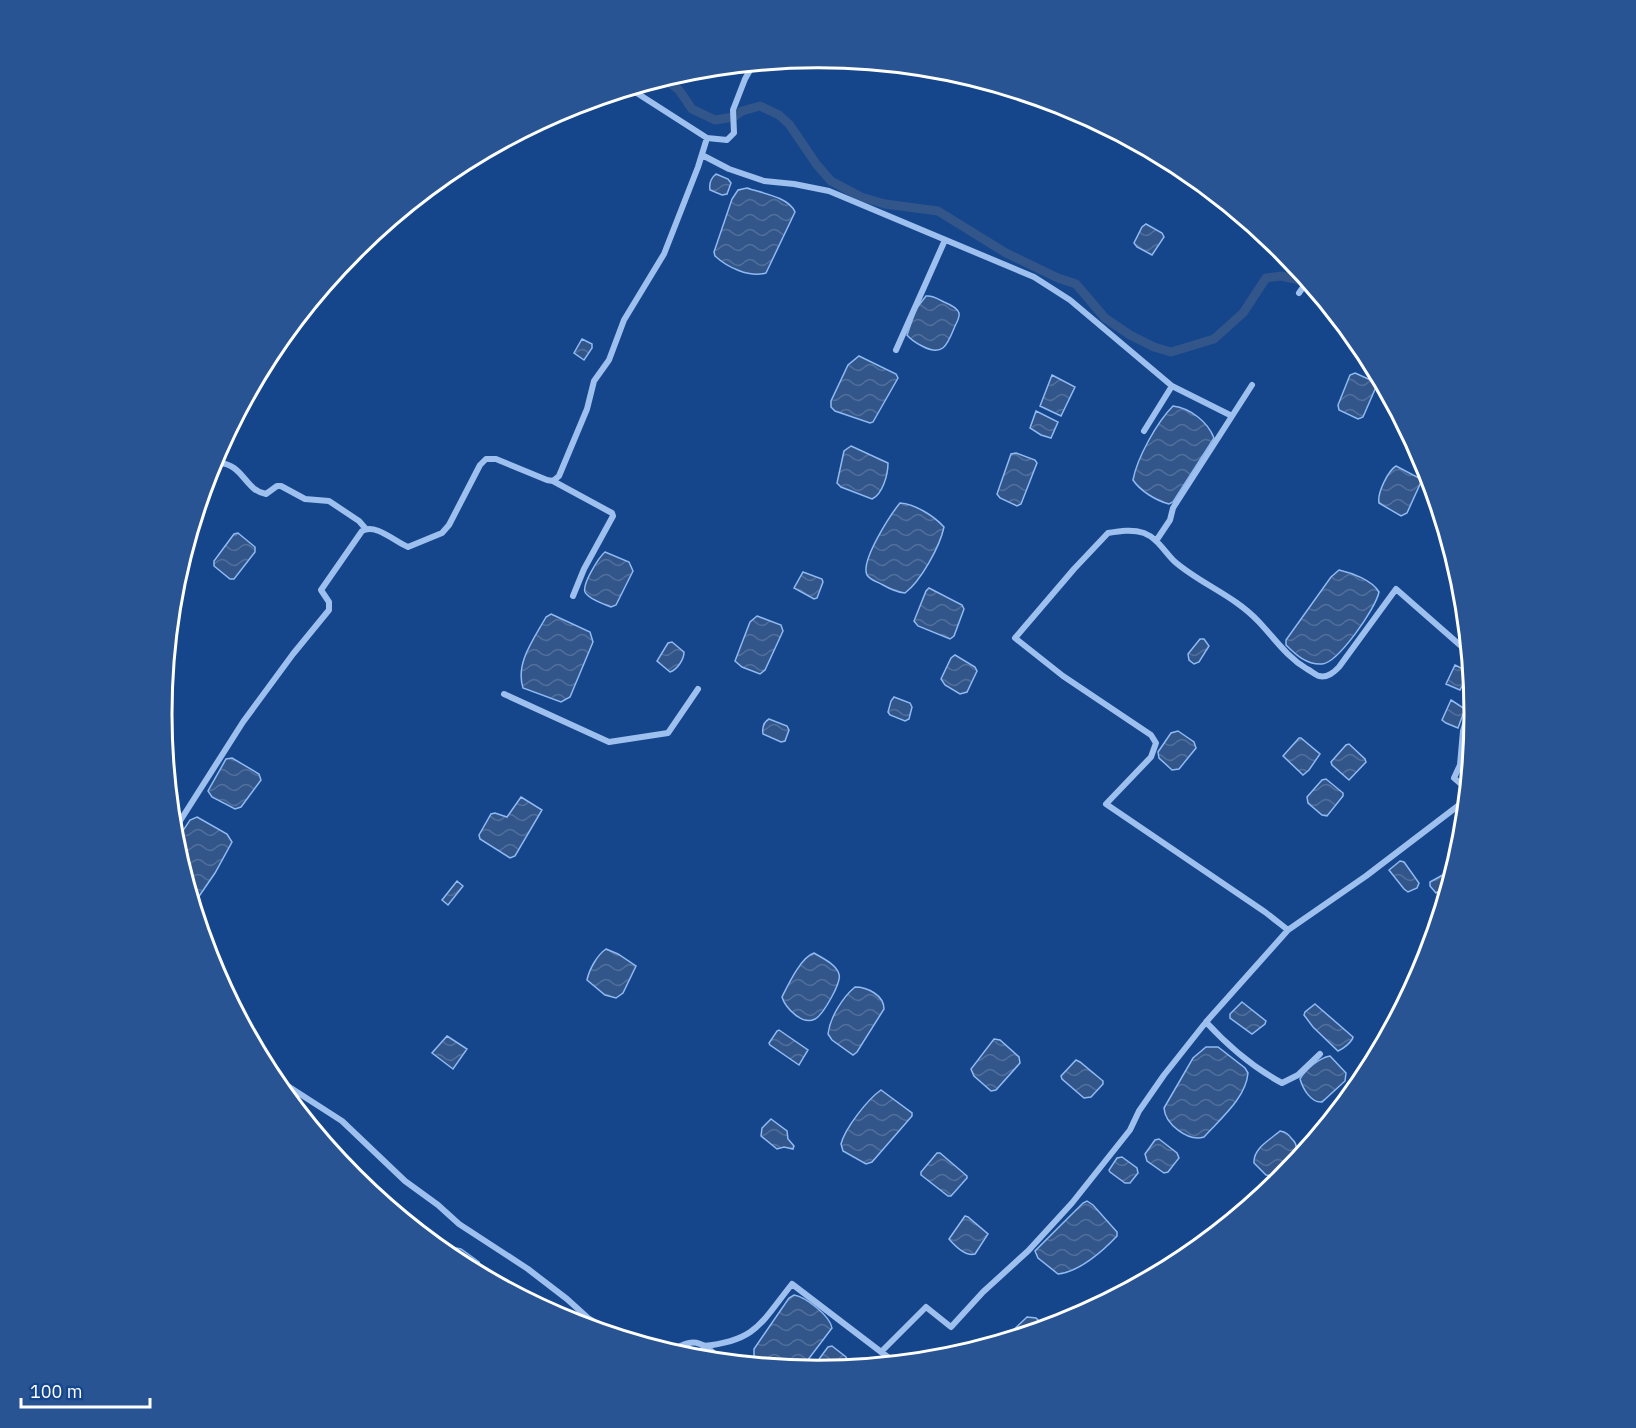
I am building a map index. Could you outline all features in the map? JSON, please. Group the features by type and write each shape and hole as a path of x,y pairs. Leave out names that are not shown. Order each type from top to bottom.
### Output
{"street":[{"path":"638,94 707,138 727,140 734,134 733,110 749,72"},
{"path":"553,481 559,476 587,409 594,381 609,360 624,320 664,254 707,138"},
{"path":"702,155 729,169 764,181 829,191 1034,277 1070,300 1172,386 1232,416"},
{"path":"896,350 945,240"},
{"path":"1299,293 1303,287"},
{"path":"1156,541 1170,520 1173,508 1252,385"},
{"path":"1144,431 1172,386"},
{"path":"180,818 243,722 329,610 329,602 321,590 356,539 366,529 374,529 408,547 442,533 449,525 480,465 486,459 496,459 537,477 553,481 612,513 613,516 584,569 573,596"},
{"path":"223,463 229,464 244,475 253,488 262,494 281,486 305,499 329,501 359,521 366,529"},
{"path":"1288,930 1106,804 1151,756 1156,743 1151,735 1063,676 1015,638 1108,533 1132,530 1147,534 1188,574 1236,602 1258,621 1293,661 1320,676 1331,674 1339,667 1396,589 1460,646"},
{"path":"504,694 609,742 668,733 698,689"},
{"path":"1460,783 1454,778 1460,765 1464,729"},
{"path":"881,1352 926,1307 951,1327 983,1292 1028,1251 1072,1203 1130,1130 1138,1111 1164,1075 1206,1022 1288,930 1366,876 1458,806"},
{"path":"1206,1022 1221,1039 1252,1065 1282,1083 1298,1075 1320,1054"},
{"path":"291,1088 342,1121 405,1181 459,1224 528,1269 587,1317"},
{"path":"683,1346 690,1342 703,1346 723,1344 756,1329 792,1284 887,1356"},
{"path":"703,1346 709,1351"}],"water":[{"path":"716,174 728,179 731,183 727,194 722,195 710,190 711,181"},
{"path":"747,188 781,199 795,212 766,273 746,273 732,268 715,256 714,252 732,199 738,190"},
{"path":"1146,224 1162,233 1164,237 1152,255 1134,243"},
{"path":"926,296 950,305 959,313 950,338 940,349 929,349 916,343 907,335 916,309"},
{"path":"582,339 592,344 584,360 574,353"},
{"path":"859,356 896,374 898,378 873,422 870,423 835,411 831,407 831,401 848,365"},
{"path":"1355,373 1371,380 1376,387 1363,417 1358,419 1339,410 1338,405 1350,375"},
{"path":"1052,375 1075,387 1061,416 1040,406"},
{"path":"1173,406 1198,417 1214,438 1173,502 1169,504 1149,495 1133,480 1148,441"},
{"path":"1036,411 1058,422 1051,438 1030,428"},
{"path":"851,446 888,463 882,488 872,499 841,487 837,483 844,451"},
{"path":"1016,453 1035,460 1037,463 1021,504 1017,506 1000,498 997,494 1011,454"},
{"path":"1396,466 1419,478 1421,482 1407,513 1401,516 1379,503 1380,494 1390,472"},
{"path":"900,503 924,511 944,527 929,563 905,593 872,580 867,575 866,568 872,549"},
{"path":"238,533 255,547 255,552 234,579 230,579 214,566 214,561 234,534"},
{"path":"605,552 629,562 633,571 616,605 611,607 593,599 585,592 588,577"},
{"path":"1339,570 1367,581 1379,592 1364,622 1337,655 1322,664 1311,663 1302,659 1286,645 1286,640 1331,577"},
{"path":"803,572 822,579 817,598 814,599 794,588"},
{"path":"929,588 962,605 964,609 954,636 950,639 918,626 914,621"},
{"path":"551,614 590,632 593,642 570,697 561,702 523,688 521,679 527,651 546,617"},
{"path":"757,616 781,625 783,631 765,670 760,674 742,667 735,661 750,622"},
{"path":"1200,639 1204,639 1209,646 1199,662 1194,664 1189,660 1188,654"},
{"path":"672,642 684,652 680,664 670,672 657,661 668,643"},
{"path":"955,655 975,667 977,671 967,692 960,694 945,685 941,679 951,658"},
{"path":"1455,665 1463,669 1463,683 1460,690 1446,684"},
{"path":"894,697 910,703 912,707 909,719 905,721 890,715 888,712"},
{"path":"1451,700 1464,708 1458,728 1442,720"},
{"path":"769,719 787,726 789,730 785,741 781,742 763,734 764,725"},
{"path":"1178,731 1194,742 1196,748 1179,769 1172,770 1159,758 1158,752 1171,733"},
{"path":"1299,738 1320,754 1303,775 1283,756"},
{"path":"1349,744 1366,762 1349,780 1331,762"},
{"path":"232,758 259,774 261,780 241,807 235,809 212,797 208,791 226,759"},
{"path":"1326,779 1343,793 1327,816 1322,815 1308,803 1307,797 1322,780"},
{"path":"521,797 542,810 515,856 510,858 480,839 479,835 491,814 507,817"},
{"path":"197,817 227,834 232,842 199,897 183,831 190,820"},
{"path":"1400,861 1404,862 1419,883 1417,888 1408,892 1389,870"},
{"path":"1444,875 1439,891 1436,893 1430,886 1430,882"},
{"path":"457,881 463,886 448,905 442,900"},
{"path":"606,949 636,966 623,993 616,998 605,995 587,980 594,963"},
{"path":"814,953 835,967 839,978 827,1005 815,1019 805,1020 787,1006 782,997 804,960"},
{"path":"855,987 865,988 878,996 884,1009 853,1055 832,1040 828,1034 831,1021 838,1008"},
{"path":"1242,1002 1266,1021 1252,1034 1230,1018 1230,1014"},
{"path":"1315,1004 1353,1037 1340,1050 1338,1051 1313,1027 1304,1015"},
{"path":"779,1030 808,1050 799,1065 770,1045 769,1043"},
{"path":"447,1036 467,1049 453,1069 432,1053"},
{"path":"994,1039 1000,1040 1019,1057 1020,1063 996,1090 991,1091 974,1076 971,1069"},
{"path":"1206,1047 1218,1047 1245,1068 1248,1073 1243,1091 1231,1108 1204,1137 1198,1138 1191,1137 1173,1126 1164,1108 1193,1058"},
{"path":"1330,1056 1346,1073 1345,1081 1322,1102 1318,1102 1308,1095 1300,1079 1313,1064"},
{"path":"1076,1060 1103,1081 1091,1097 1084,1098 1062,1079 1061,1076"},
{"path":"881,1090 912,1113 912,1116 872,1162 866,1164 843,1151 841,1144 858,1114"},
{"path":"771,1119 787,1131 788,1139 794,1146 793,1149 784,1147 777,1149 761,1136 762,1128"},
{"path":"1280,1131 1289,1136 1296,1144 1296,1149 1270,1176 1266,1175 1254,1163 1256,1153"},
{"path":"1159,1139 1177,1153 1179,1158 1168,1172 1164,1173 1147,1161 1145,1154 1155,1140"},
{"path":"937,1153 940,1153 967,1176 951,1196 921,1175"},
{"path":"1122,1157 1137,1168 1138,1173 1130,1183 1125,1183 1109,1170 1117,1158"},
{"path":"1087,1201 1117,1232 1117,1236 1082,1265 1058,1274 1038,1258 1035,1251"},
{"path":"965,1216 988,1234 975,1254 971,1255 957,1248 949,1239"},
{"path":"455,1249 461,1249 480,1265 459,1252"},
{"path":"794,1295 805,1299 827,1318 832,1328 808,1360 754,1357 754,1349 789,1298"},
{"path":"1027,1317 1036,1318 1039,1321 1026,1326 1014,1330"},
{"path":"832,1346 847,1359 818,1360 828,1347"}],"waterway":[{"path":"672,85 679,90 692,109 715,120 734,117 742,111 760,106 779,115 789,124 831,181 861,197 885,204 938,211 1006,253 1058,278 1076,284 1105,318 1130,335 1154,347 1171,352 1214,339 1243,313 1266,278 1281,276 1296,279"}]}
